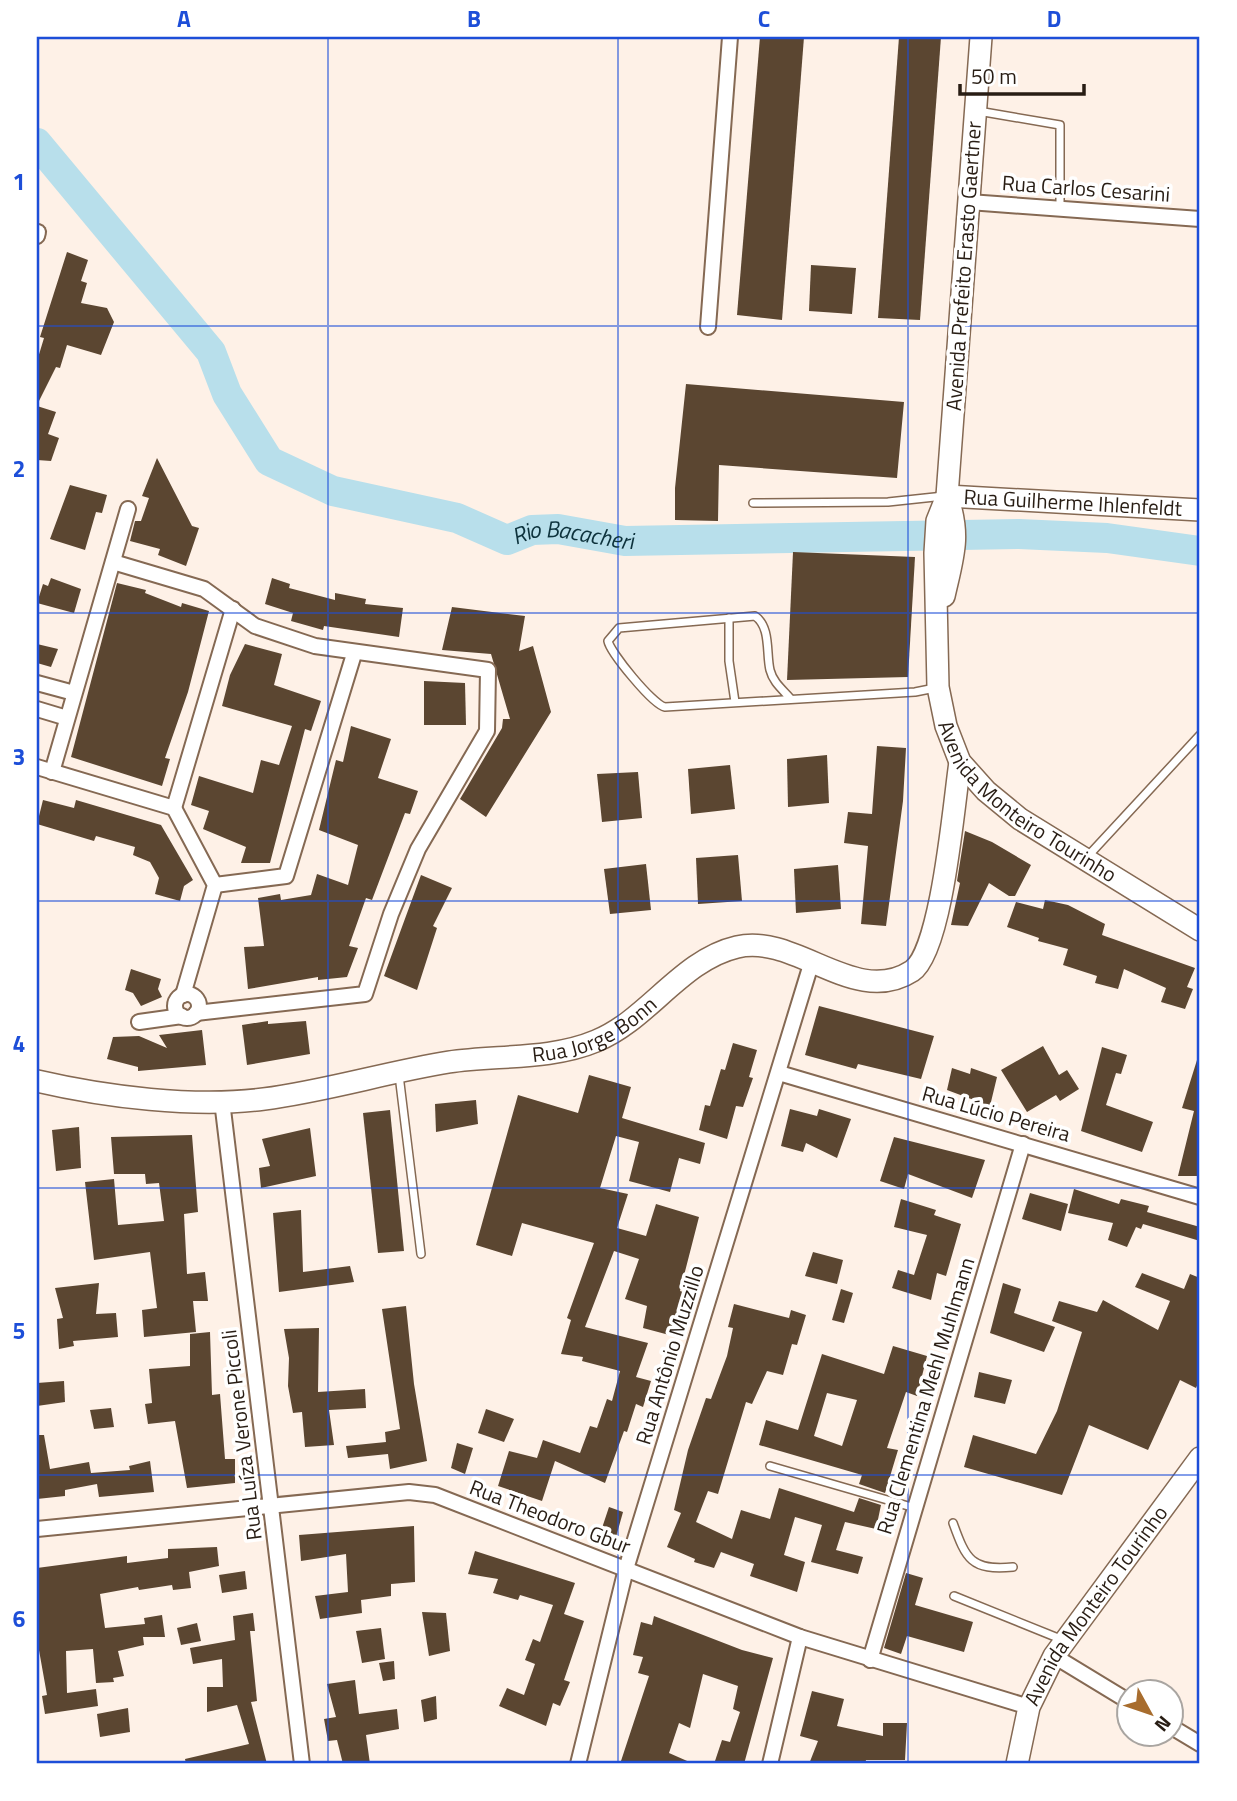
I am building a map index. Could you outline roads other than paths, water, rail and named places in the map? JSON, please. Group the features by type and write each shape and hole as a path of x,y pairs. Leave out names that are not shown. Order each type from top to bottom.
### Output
{"main road":[{"name":"Avenida Prefeito Erasto Gaertner","path":"947,496 981,37"},
{"name":"Rua Guilherme Ihlenfeldt","path":"947,496 1200,510"},
{"name":"Avenida Monteiro Tourinho","path":"947,496 939,621 938,687 946,726 960,762 1000,805 1200,930"},
{"name":"Rua Jorge Bonn","path":"37,1081 122,1095 222,1101 268,1098 471,1059 560,1051 598,1041 708,958 737,947 780,948 868,980 898,978 921,963 935,928 960,762"},
{"name":"Avenida Monteiro Tourinho","path":"1017,1764 1030,1707 1058,1648 1200,1458"}],"street":[{"path":"708,327 730,37"},
{"name":"Rua Carlos Cesarini","path":"969,202 1200,219"},
{"path":"52,772 128,509"},
{"path":"113,562 204,589 263,630 354,654 488,670 487,732 418,849 391,914 365,994 139,1022"},
{"path":"189,1015 196,999 190,994 183,995 215,885 174,808 233,609"},
{"path":"215,885 286,876 354,654"},
{"path":"37,683 75,694"},
{"path":"37,709 67,718"},
{"path":"37,767 174,808"},
{"name":"Rua Antônio Muzzillo","path":"578,1764 626,1569 812,961"},
{"name":"Rua Lúcio Pereira","path":"779,1073 1200,1197"},
{"name":"Rua Luíza Verone Piccoli","path":"222,1101 302,1764"},
{"name":"Rua Clementina Mehl Muhlmann","path":"870,1660 1023,1144"},
{"name":"Rua Theodoro Gbur","path":"37,1529 409,1492 435,1494 800,1637 1030,1707"},
{"path":"770,1764 800,1637"},
{"path":"1058,1648 1114,1690"},
{"path":"1184,1735 1200,1744"}],"lane":[{"path":"976,110 1060,125 1060,209"},
{"path":"752,503 888,502 947,496"},
{"path":"790,698 776,683 771,670 766,636 759,617 619,628 608,641 610,651 657,706 915,692 938,687"},
{"path":"729,618 729,662 735,702"},
{"path":"1085,859 1200,734"},
{"path":"398,1071 421,1254"},
{"path":"770,1466 915,1508"},
{"path":"953,1523 965,1555 980,1565 1013,1567"},
{"path":"954,1596 1058,1648"}],"waterway":[{"name":"Rio Bacacheri","path":"37,143 211,352 227,394 269,461 333,491 457,518 507,540 532,530 558,529 625,541 1019,534 1107,538 1200,551"},
{"name":"Rio Bacacheri","path":"1193,550 1200,556"}]}
